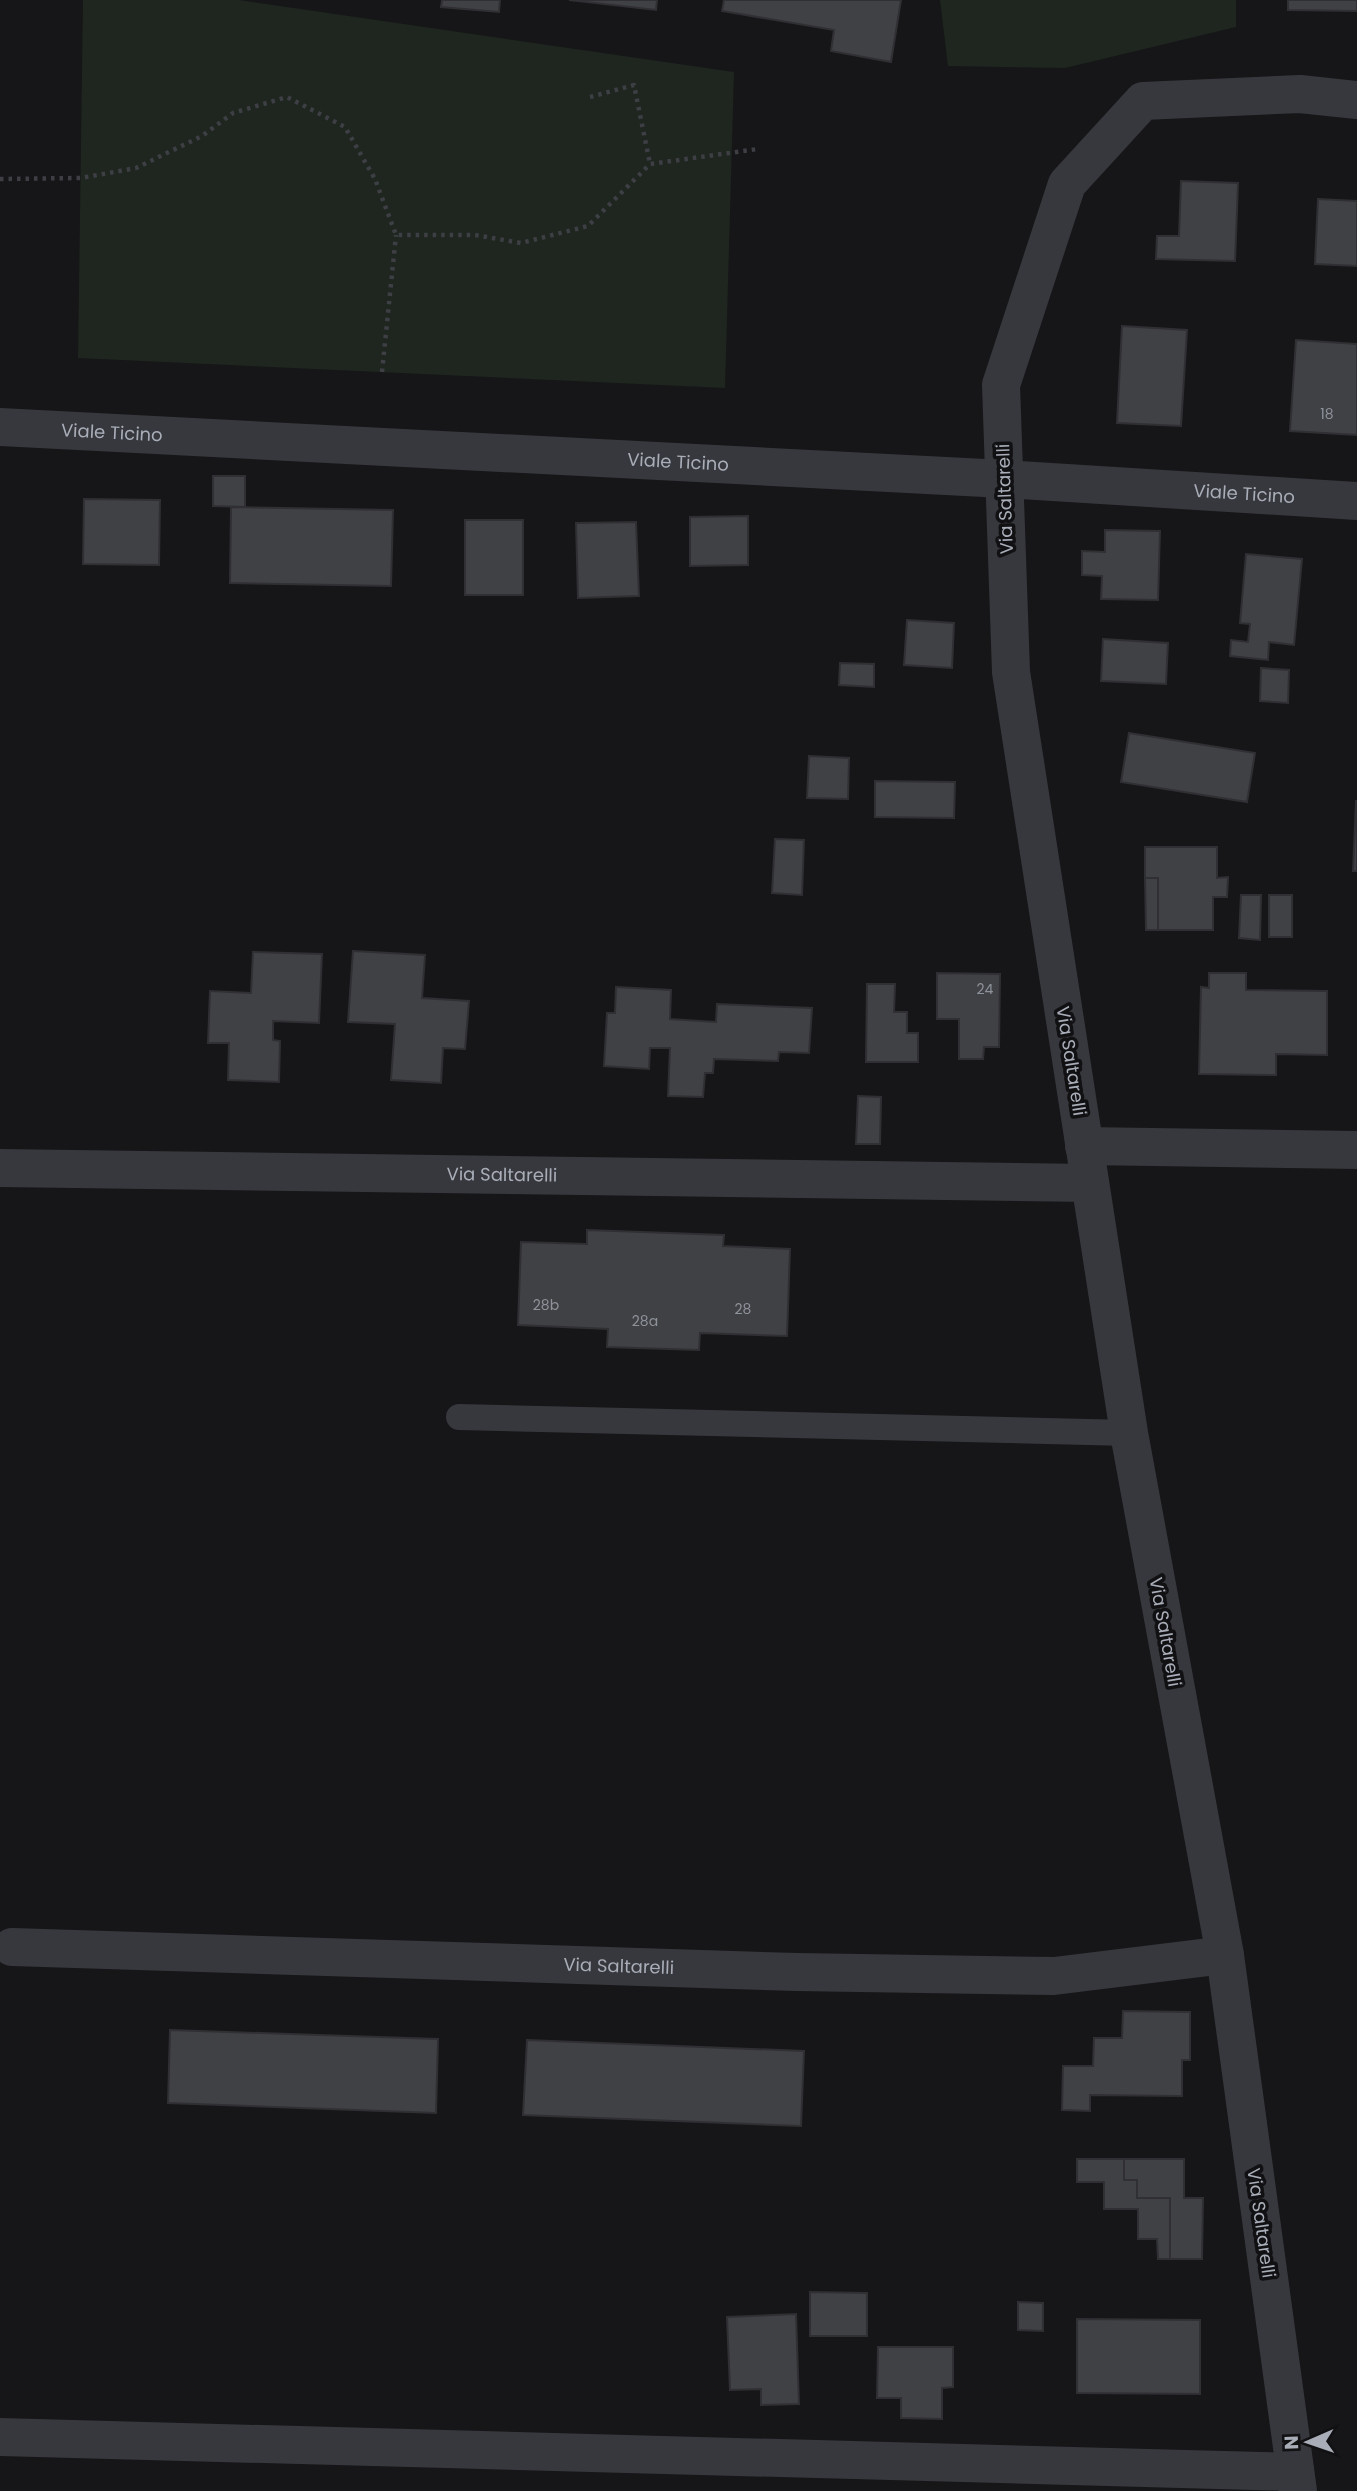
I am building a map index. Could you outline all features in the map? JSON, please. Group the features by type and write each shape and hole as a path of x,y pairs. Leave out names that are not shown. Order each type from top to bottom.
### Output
{"street":[{"name":"Via Saltarelli","path":"1297,2482 1225,1955 1129,1433 1011,672 1001,385 1067,184 1143,101 1300,94 1357,100"},
{"name":"Viale Ticino","path":"0,427 1004,479 1357,501"},
{"path":"1084,1146 1357,1150"},
{"name":"Via Saltarelli","path":"0,1168 1090,1184"},
{"name":"Via Saltarelli","path":"12,1947 797,1972 1054,1976 1225,1955"},
{"path":"0,2437 1297,2482"}],"lane":[{"path":"458,1417 1129,1433"}],"path":[{"path":"590,97 634,85 650,164"},
{"path":"0,179 81,178 136,168 202,136 233,113 288,97 345,127 375,179 396,235 382,372"},
{"path":"396,235 475,234 521,243 588,226 650,164 758,149"}],"shaded area":[{"path":"83,0 239,0 734,72 725,388 78,358"},
{"path":"940,0 1236,0 1236,27 1065,68 948,66"}],"building":[{"path":"442,0 500,0 499,12 441,7"},
{"path":"569,0 657,0 656,10"},
{"path":"724,0 901,0 891,62 831,51 834,30 722,11"},
{"path":"1288,0 1357,0 1357,11 1288,10"},
{"path":"1181,181 1238,183 1235,261 1156,259 1157,236 1179,236"},
{"path":"1318,199 1357,201 1357,266 1315,264"},
{"path":"1122,326 1187,330 1181,426 1117,423"},
{"path":"1296,340 1357,344 1357,435 1290,431"},
{"path":"213,476 245,476 245,507 213,506"},
{"path":"84,499 160,500 159,565 83,564"},
{"path":"231,507 393,510 391,586 230,583"},
{"path":"748,516 748,565 690,566 690,517"},
{"path":"465,520 523,520 523,595 465,595"},
{"path":"636,522 639,596 578,598 576,523"},
{"path":"1105,530 1160,531 1158,600 1101,599 1102,576 1082,575 1082,551 1105,552"},
{"path":"1246,554 1302,559 1294,645 1269,642 1268,660 1230,656 1231,640 1248,642 1250,624 1240,623"},
{"path":"907,620 954,623 952,668 904,665"},
{"path":"1103,639 1168,643 1166,684 1101,681"},
{"path":"840,663 874,664 874,687 839,685"},
{"path":"1261,668 1289,670 1288,703 1260,701"},
{"path":"1129,733 1255,753 1247,802 1121,782"},
{"path":"809,756 849,758 848,799 807,798"},
{"path":"875,781 955,782 954,818 875,817"},
{"path":"1356,801 1357,871 1353,871"},
{"path":"775,839 804,840 802,895 772,893"},
{"path":"1145,847 1217,847 1217,878 1228,877 1227,897 1213,897 1213,930 1158,930 1158,878 1145,878"},
{"path":"1145,878 1158,878 1158,930 1146,930"},
{"path":"1241,895 1261,895 1260,940 1239,938"},
{"path":"1269,895 1292,895 1292,937 1269,937"},
{"path":"353,951 425,955 422,998 469,1001 465,1049 443,1048 441,1083 391,1080 395,1024 348,1022"},
{"path":"253,952 322,954 319,1023 273,1021 273,1040 280,1041 279,1082 228,1080 229,1043 208,1043 210,991 251,993"},
{"path":"937,973 1000,974 999,1047 984,1047 983,1059 959,1059 959,1019 937,1019"},
{"path":"1209,973 1246,973 1246,990 1327,991 1327,1055 1276,1054 1276,1075 1199,1074 1201,987 1209,988"},
{"path":"867,984 895,984 894,1012 907,1012 907,1033 918,1033 918,1062 866,1062"},
{"path":"616,987 671,990 670,1019 716,1022 717,1004 812,1008 809,1053 779,1052 778,1061 714,1059 713,1073 705,1073 703,1097 668,1096 670,1048 650,1048 649,1069 604,1066 607,1013 615,1013"},
{"path":"858,1096 881,1097 880,1144 856,1144"},
{"path":"587,1230 724,1235 723,1246 790,1249 787,1336 700,1333 699,1350 607,1347 608,1329 518,1325 521,1242 587,1244"},
{"path":"1123,2011 1190,2012 1190,2060 1182,2060 1182,2096 1090,2095 1090,2111 1062,2110 1063,2066 1093,2066 1094,2038 1122,2038"},
{"path":"170,2030 438,2039 436,2113 168,2103"},
{"path":"527,2040 804,2051 801,2126 523,2115"},
{"path":"1077,2159 1124,2159 1124,2180 1137,2180 1137,2198 1170,2198 1170,2259 1158,2259 1157,2239 1138,2239 1138,2209 1104,2209 1104,2182 1077,2182"},
{"path":"1124,2159 1184,2159 1184,2198 1203,2198 1202,2259 1170,2259 1170,2198 1137,2198 1137,2180 1124,2180"},
{"path":"810,2292 867,2293 867,2336 810,2336"},
{"path":"1018,2302 1043,2303 1043,2331 1018,2330"},
{"path":"796,2314 799,2404 761,2405 761,2389 730,2390 727,2317"},
{"path":"1077,2319 1200,2320 1200,2394 1077,2393"},
{"path":"878,2347 953,2347 953,2387 942,2388 942,2419 901,2418 901,2398 877,2398"}]}
